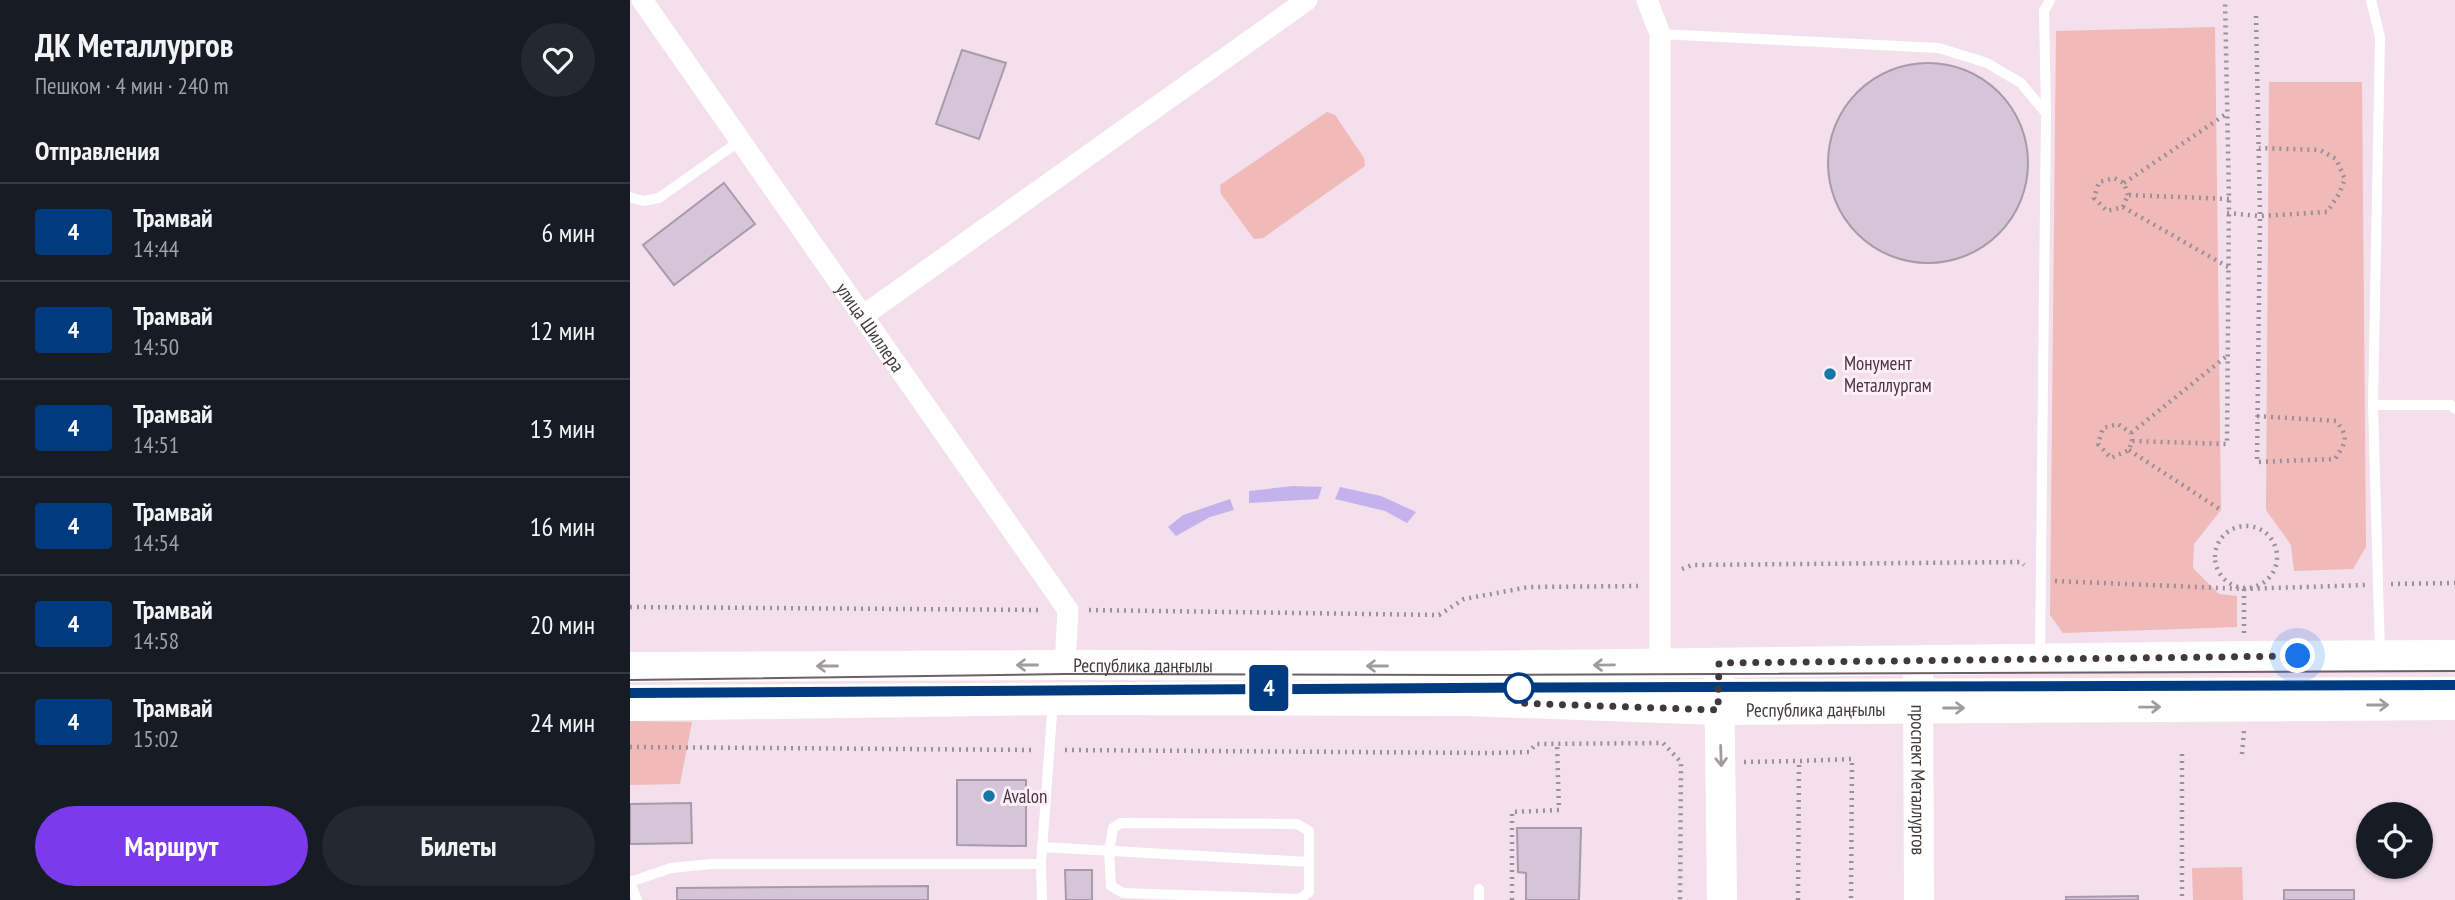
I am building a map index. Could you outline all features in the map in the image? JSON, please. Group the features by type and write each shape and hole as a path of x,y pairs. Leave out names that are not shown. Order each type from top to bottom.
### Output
{"main road":[{"name":"Республика даңғылы","path":"630,667 1465,666 2455,655"},
{"name":"проспект Металлургов","path":"1918,661 1916,708 1919,757 1919,900"},
{"path":"1719,663 1722,900"},
{"name":"Республика даңғылы","path":"630,706 1053,700 1465,701 1718,710 2455,705"}],"street":[{"name":"улица Шиллера","path":"642,0 1068,610"},
{"path":"864,315 1307,0"},
{"path":"1647,0 1660,34 1660,664"},
{"path":"1065,665 1068,610"}],"lane":[{"path":"2040,660 2046,113 2044,11 2050,0"},
{"path":"2371,0 2380,37 2373,405 2380,656"},
{"path":"1660,34 1939,48 1987,63 2021,83 2046,113"},
{"path":"630,197 643,201 659,198 741,141"},
{"path":"2373,405 2451,405 2455,409"},
{"path":"1042,900 1041,864 1053,700"},
{"path":"1121,823 1297,824 1309,831 1309,892 1300,899 1123,893 1111,886 1110,852 1113,828 1121,823"},
{"path":"1042,847 1309,862"},
{"path":"637,900 630,881 671,869 710,864 1041,864"}],"path":[{"path":"2132,441 2227,444 2229,199 2225,0"},
{"path":"2256,16 2260,216 2256,416 2257,462 2336,459 2345,444 2344,431 2336,421 2256,416"},
{"path":"2124,184 2226,114"},
{"path":"2227,213 2260,216 2327,212 2339,194 2345,179 2336,159 2320,150 2259,148"},
{"path":"2123,207 2128,195 2124,184 2114,178 2099,182 2094,198 2107,211 2123,207 2228,267"},
{"path":"2128,195 2229,199"},
{"path":"2131,433 2228,355"},
{"path":"2118,424 2131,433 2129,450 2111,458 2098,444 2103,428 2118,424"},
{"path":"2129,450 2221,510"},
{"path":"2246,526 2266,534 2273,542 2277,559 2275,570 2269,579 2260,585 2244,589 2233,586 2221,576 2216,567 2215,552 2225,533 2246,526"},
{"path":"630,607 1439,615 1464,599 1529,587 1647,587 1692,565 2021,562 2041,580 2244,589 2455,583"},
{"path":"2244,589 2244,656"},
{"path":"630,747 1490,753 1529,752 1536,744 1663,743 1681,762 1680,900"},
{"path":"1512,900 1511,812 1559,810 1557,744"},
{"path":"2182,754 2182,900"},
{"path":"1744,762 1852,759 1851,900"},
{"path":"1798,900 1800,761"}],"shaded area":[{"path":"2215,27 2221,510 2194,544 2193,568 2219,594 2237,596 2237,627 2063,633 2050,615 2056,31"},
{"path":"2269,82 2362,82 2366,547 2353,569 2294,571 2291,545 2266,510"},
{"path":"1327,112 1335,115 1364,158 1365,166 1263,238 1254,239 1221,194 1220,185"},
{"path":"1293,486 1322,487 1318,499 1249,503 1249,491"},
{"path":"1340,487 1381,496 1416,512 1407,523 1385,511 1335,499"},
{"path":"1230,499 1234,510 1210,517 1176,536 1168,527 1183,515"},
{"path":"630,721 692,722 680,784 630,785"},
{"path":"2242,867 2243,900 2193,900 2192,868"}],"building":[{"path":"962,50 1006,63 979,139 936,124"},
{"path":"1928,63 1966,70 1999,92 2021,125 2028,163 2021,201 1999,234 1966,256 1928,263 1890,256 1857,234 1835,201 1828,163 1835,125 1857,92 1890,70"},
{"path":"724,183 755,224 674,285 643,245"},
{"path":"957,780 1026,780 1026,846 957,845"},
{"path":"691,803 692,843 630,844 630,804"},
{"path":"1517,828 1581,828 1579,900 1526,900 1526,873 1518,872"},
{"path":"1065,870 1092,870 1092,900 1066,900"},
{"path":"928,886 928,900 677,900 677,888"},
{"path":"2284,890 2354,890 2354,900 2284,900"},
{"path":"2138,896 2138,900 2066,900 2066,897"}],"tram line":[{"path":"630,680 1064,674 2455,671"},
{"path":"630,693 2455,685"},
{"name":"4","path":"630,693 1063,688 2455,685"}],"place":[{"name":"Монумент Металлургам","path":"1830,374"},
{"name":"Avalon","path":"989,796"}],"route":[{"path":"1519,688 1515,703 1718,710 1719,663 2298,656"}]}
